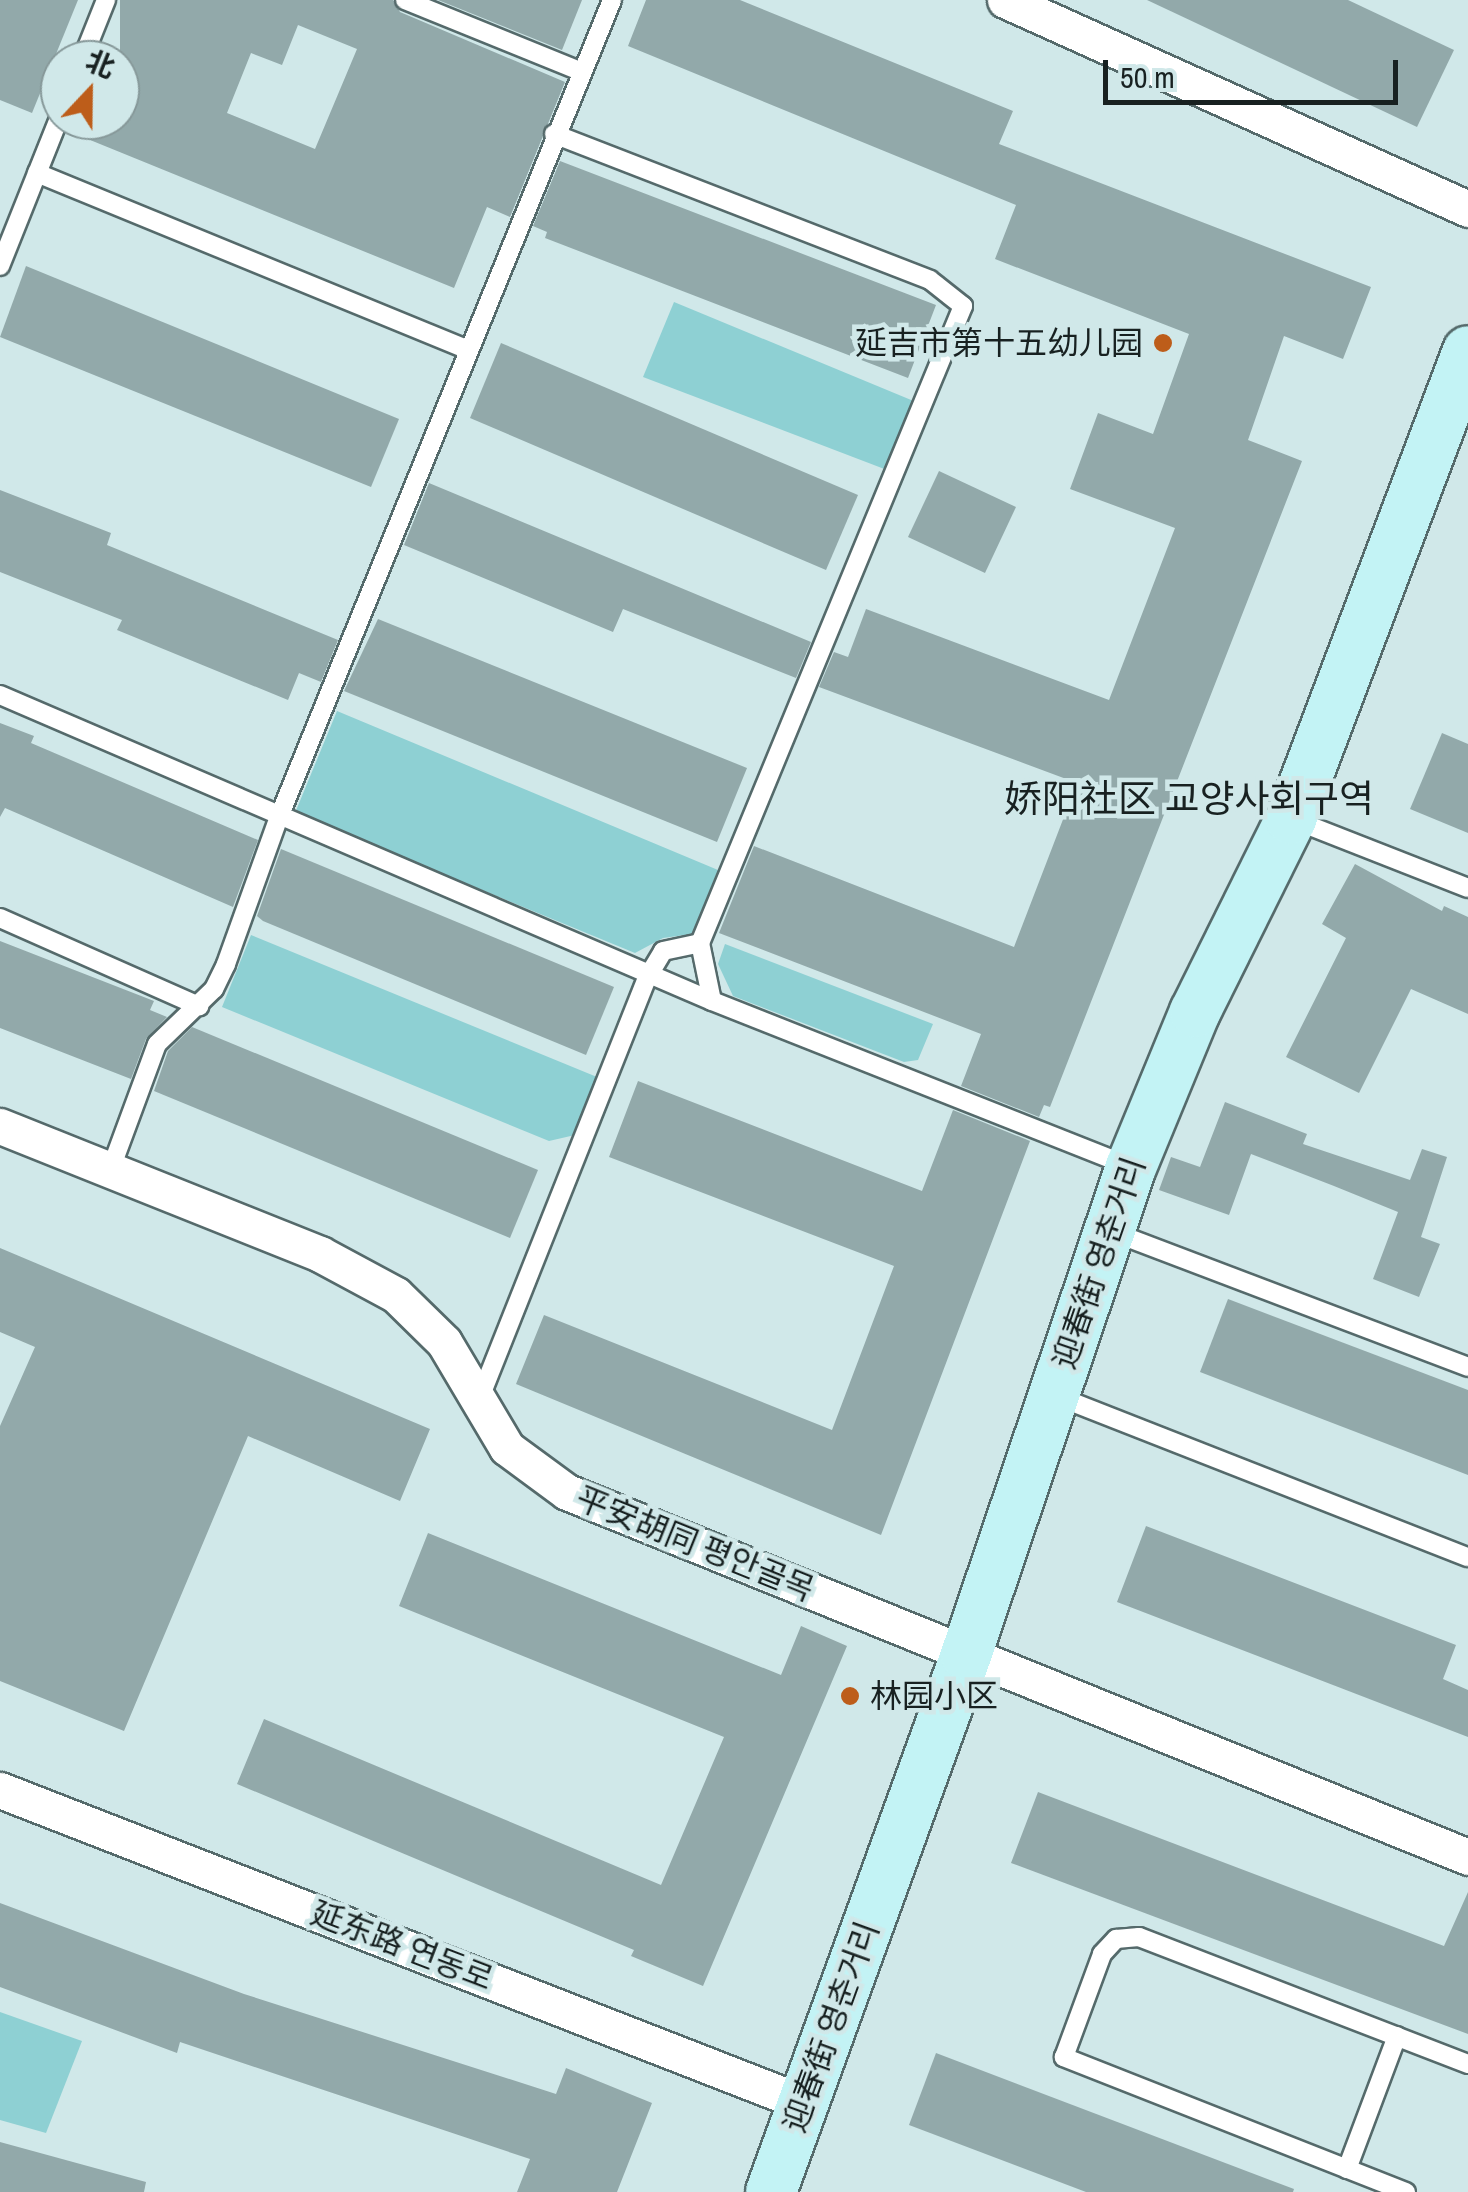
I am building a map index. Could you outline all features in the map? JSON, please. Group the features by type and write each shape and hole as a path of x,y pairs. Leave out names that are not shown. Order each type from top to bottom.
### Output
{"street":[{"path":"1005,0 1468,208"},
{"name":"迎春街 영춘거리","path":"772,2192 966,1655 1131,1168 1195,1012 1291,819 1465,369"},
{"name":"平安胡同 평안골목","path":"0,1126 320,1254 396,1294 444,1342 506,1448 567,1492 1468,1857"},
{"name":"延东路 연동로","path":"0,1790 804,2103"}],"lane":[{"path":"90,40 106,0"},
{"path":"405,0 580,71"},
{"path":"110,1170 157,1044 199,1006 226,964 279,817 554,134 612,0"},
{"path":"554,134 930,280 962,306 960,326 700,942 712,1001"},
{"path":"0,266 50,140"},
{"path":"37,173 468,349"},
{"path":"0,695 647,978 1131,1168"},
{"path":"1291,819 1468,888"},
{"path":"0,918 199,1006"},
{"path":"478,1400 647,978 663,951 700,942"},
{"path":"1110,1231 1468,1368"},
{"path":"1054,1395 1468,1557"},
{"path":"1406,2192 1064,2057 1096,1971 1116,1940 1139,1936 1468,2064"},
{"path":"1347,2169 1396,2036"}],"shaded area":[{"path":"674,302 916,402 887,470 643,377"},
{"path":"337,711 718,870 692,934 663,938 635,953 295,813"},
{"path":"251,935 597,1077 575,1135 549,1141 222,1007"},
{"path":"725,944 933,1024 918,1060 904,1062 733,996 718,964"},
{"path":"0,2012 82,2041 46,2133 0,2120"}],"building":[{"path":"0,0 78,0 62,40 40,40 40,93 32,113 0,100"},
{"path":"120,0 393,0 400,12 565,82 510,217 487,207 454,288 90,140 140,140 140,40 120,40","holes":["298,25 357,49 315,149 227,113 251,53 282,65"]},
{"path":"438,0 582,0 562,50"},
{"path":"646,0 740,0 1013,111 999,144 1371,287 1343,359 1284,336 1248,440 1302,461 1050,1107 1044,1105 1039,1117 961,1086 981,1034 719,933 754,846 1014,947 1077,783 819,687 834,652 848,657 866,609 1109,700 1175,528 1070,489 1098,413 1153,434 1189,334 995,259 1016,205 628,46"},
{"path":"1147,0 1348,0 1454,50 1417,127"},
{"path":"560,161 936,305 908,378 545,238 547,232 533,226"},
{"path":"26,266 399,419 371,487 0,337"},
{"path":"501,343 858,495 826,570 470,418"},
{"path":"939,471 1016,507 985,573 908,537"},
{"path":"429,483 811,642 796,678 623,609 613,632 404,545"},
{"path":"0,490 111,533 107,545 338,640 321,682 299,673 288,700 117,630 122,620 0,572"},
{"path":"378,619 747,768 717,842 344,691"},
{"path":"0,723 34,736 31,743 258,840 233,907 5,808 0,817"},
{"path":"1442,733 1468,744 1468,833 1410,809"},
{"path":"281,849 614,987 586,1055 263,921 257,916"},
{"path":"1355,864 1442,911 1444,906 1468,917 1468,1014 1411,989 1359,1093 1286,1057 1346,938 1322,924"},
{"path":"0,941 154,1001 150,1010 167,1017 146,1039 131,1079 0,1028"},
{"path":"192,1027 538,1170 510,1238 154,1091 168,1051"},
{"path":"638,1081 922,1191 953,1110 1030,1141 881,1535 516,1384 544,1315 832,1430 894,1266 609,1157"},
{"path":"1225,1102 1307,1134 1303,1144 1410,1180 1422,1149 1447,1157 1421,1237 1440,1244 1419,1297 1373,1279 1398,1212 1251,1154 1229,1215 1159,1190 1171,1157 1200,1167"},
{"path":"0,1248 430,1429 400,1501 248,1436 124,1731 0,1681 0,1426 35,1347 0,1332"},
{"path":"1228,1299 1468,1390 1468,1475 1200,1372"},
{"path":"1146,1526 1456,1645 1443,1679 1468,1690 1468,1737 1117,1602"},
{"path":"428,1533 781,1675 801,1626 847,1646 703,1986 631,1956 634,1950 237,1784 264,1719 661,1885 724,1737 399,1606"},
{"path":"1038,1792 1444,1946 1468,1892 1468,2034 1011,1863"},
{"path":"0,1903 244,1994 556,2094 566,2068 652,2103 617,2192 517,2192 530,2159 180,2042 177,2053 0,1987"},
{"path":"936,2053 1294,2189 1293,2192 1086,2192 909,2125"},
{"path":"0,2142 146,2182 144,2192 0,2192"}],"place":[{"name":"延吉市第十五幼儿园","path":"1163,343"},
{"name":"林园小区","path":"850,1696"}],"district":[{"name":"娇阳社区 교양사회구역","path":"1189,799"}]}
